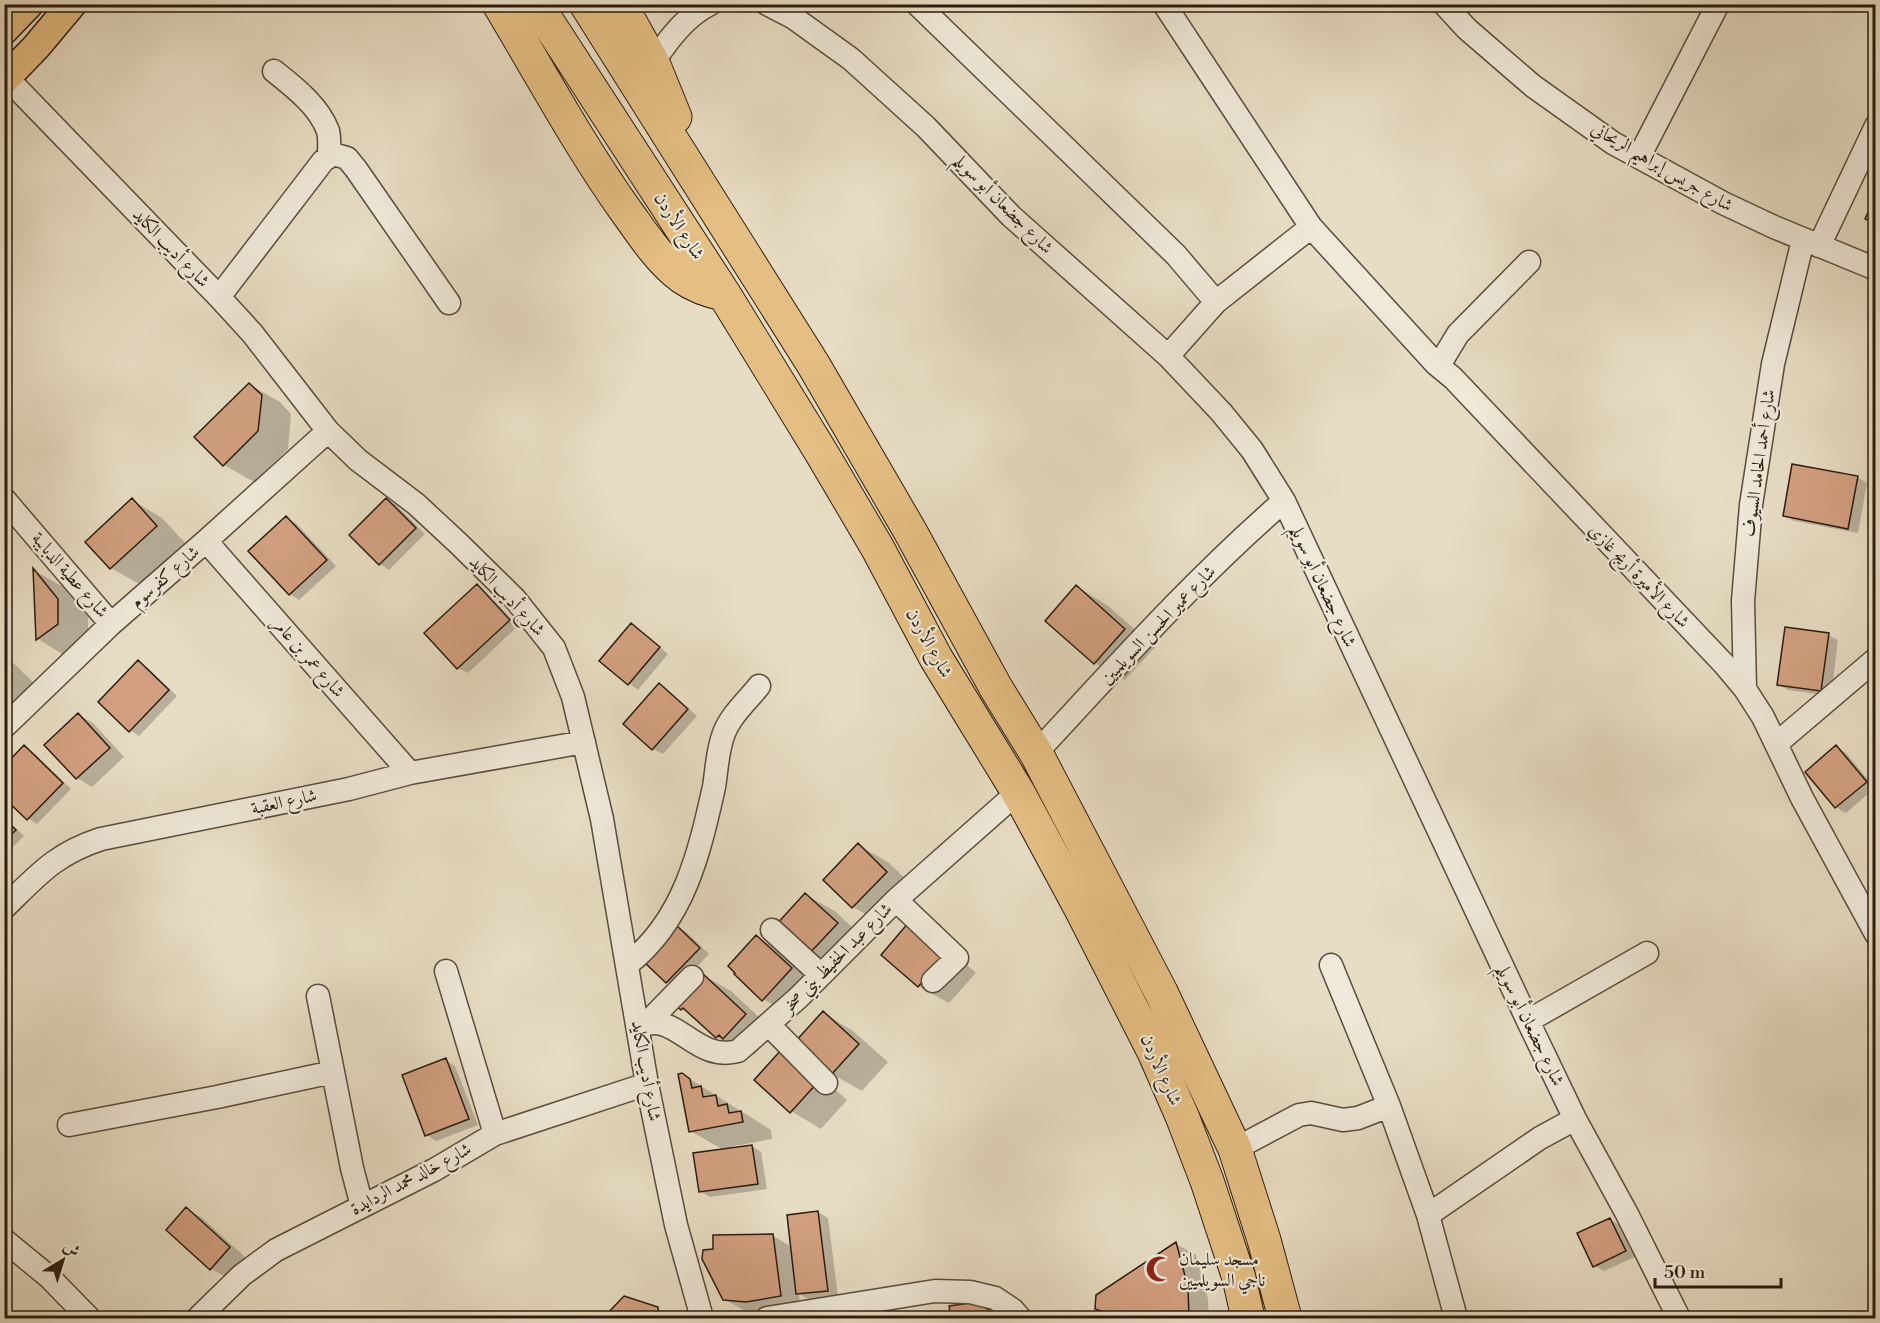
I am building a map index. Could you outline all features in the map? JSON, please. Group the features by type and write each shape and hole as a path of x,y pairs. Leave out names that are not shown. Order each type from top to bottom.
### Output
{"highway":[{"path":"499,4 604,181 660,256 681,277 702,289 724,294"},
{"name":"شارع الأردن","path":"536,4 724,294 877,547 936,658 1018,792 1116,977 1163,1073 1207,1181 1239,1278 1248,1318"},
{"path":"586,4 645,75"},
{"path":"620,4 645,75"},
{"name":"شارع الأردن","path":"645,75 677,123 731,235 818,374 910,531 996,688 1036,753 1161,992 1235,1149 1264,1240 1285,1318"}],"main road":[{"path":"4,30 29,4"},
{"path":"6,79 72,4"}],"street":[{"path":"645,75 692,15 710,4"},
{"name":"شارع جضعان أبو سويلم","path":"767,4 794,18 851,59 926,127 1011,216 1168,356 1221,412 1252,450 1284,501 1575,1119 1627,1214 1679,1318"},
{"path":"917,4 1176,255 1216,302"},
{"name":"شارع الأميرة أريج غازي","path":"1164,4 1311,227 1436,364 1453,378 1724,664 1745,689 1875,934"},
{"name":"شارع جريس إبراهيم الريحاني","path":"1444,4 1467,29 1533,86 1613,143 1723,203 1875,269"},
{"path":"1639,157 1718,4"},
{"path":"219,297 329,155 329,133 320,116 296,88 274,71"},
{"name":"شارع أديب الكايد","path":"6,79 252,333 328,431 357,460 416,504 450,535 515,599 554,648 564,671 584,742 602,819 628,964 644,1024 647,1084 676,1225 702,1318"},
{"name":"شارع أحمد الحامد السيوف","path":"1745,689 1743,602 1751,505 1773,364 1811,243 1875,126"},
{"path":"329,155 339,154 347,158 356,169 382,203 449,303"},
{"path":"1168,356 1216,302 1311,227"},
{"path":"1436,364 1444,357 1458,334 1529,262"},
{"name":"شارع كفرسوم","path":"4,727 111,624 328,431"},
{"name":"شارع عطية الدبايبة","path":"4,499 111,624"},
{"name":"شارع عمير الحسن السويلميين","path":"1036,753 1132,650 1254,527 1284,501"},
{"name":"شارع عمر بن عامر","path":"206,541 410,773"},
{"path":"1776,744 1875,659"},
{"path":"628,964 653,940 671,918 681,900 691,873 714,786 724,733 731,720 759,686"},
{"name":"شارع العقبة","path":"4,908 44,868 64,854 81,846 146,829 349,789 410,773 584,742"},
{"name":"شارع عبد الحفيظ بني صخر","path":"644,1024 670,1026 706,1049 728,1054 738,1051 769,1025 896,900 1018,792"},
{"path":"896,900 957,958 933,981"},
{"path":"772,930 820,974"},
{"path":"1528,1021 1647,952"},
{"path":"1331,965 1389,1106 1428,1215 1456,1318"},
{"path":"446,971 495,1134"},
{"path":"644,1024 692,977"},
{"path":"318,996 362,1206"},
{"path":"769,1025 826,1083"},
{"path":"69,1125 333,1072"},
{"name":"شارع خالد محمد الردايدة","path":"198,1318 242,1275 276,1250 434,1170 495,1134 647,1084"},
{"path":"1235,1149 1299,1115 1311,1113 1343,1120 1358,1118 1389,1106"},
{"path":"1428,1215 1540,1138 1575,1119"},
{"path":"4,1240 50,1277 88,1318"},
{"path":"767,1318 935,1291 970,1292 995,1298 1020,1318"}],"building":[{"path":"1876,195 1876,224 1865,219"},
{"path":"249,383 262,395 258,431 223,466 194,437"},
{"path":"1792,464 1858,476 1848,529 1783,516"},
{"path":"132,498 157,526 110,569 85,542"},
{"path":"386,498 416,528 379,565 349,535"},
{"path":"286,516 327,560 289,595 248,551"},
{"path":"33,568 58,599 58,624 36,640"},
{"path":"477,584 510,620 457,669 424,633"},
{"path":"1076,585 1125,629 1094,664 1045,621"},
{"path":"631,623 660,647 628,685 599,661"},
{"path":"1785,627 1829,633 1821,691 1777,685"},
{"path":"138,660 169,690 129,732 98,702"},
{"path":"659,683 688,709 652,750 623,724"},
{"path":"78,713 110,748 76,779 44,745"},
{"path":"24,745 63,783 27,820 4,798 4,766"},
{"path":"1836,745 1867,782 1835,808 1805,772"},
{"path":"4,819 16,830 4,841"},
{"path":"858,843 887,872 852,908 823,880"},
{"path":"805,893 838,923 807,956 775,926"},
{"path":"909,922 946,954 918,987 881,955"},
{"path":"676,925 700,948 666,983 642,960"},
{"path":"756,935 792,968 762,1001 728,966"},
{"path":"701,972 746,1014 723,1039 719,1035 716,1038 683,1008 681,1010 673,1003"},
{"path":"823,1011 859,1044 831,1075 795,1042"},
{"path":"782,1049 818,1082 790,1113 754,1080"},
{"path":"446,1058 469,1119 425,1136 402,1075"},
{"path":"682,1073 690,1079 692,1088 701,1086 703,1097 716,1095 718,1106 727,1104 729,1113 741,1111 743,1122 689,1132 678,1074"},
{"path":"752,1145 758,1184 699,1192 693,1153"},
{"path":"186,1207 230,1247 210,1270 166,1230"},
{"path":"818,1211 828,1291 796,1294 787,1215"},
{"path":"1610,1218 1626,1251 1593,1267 1577,1233"},
{"path":"773,1234 781,1296 746,1302 723,1300 702,1259 703,1250 713,1249 713,1235"},
{"name":"مسجد سليمان ناجي السويلميين","path":"1176,1242 1188,1287 1189,1318 1123,1318 1095,1309 1096,1295"},
{"path":"624,1296 658,1307 659,1318 603,1318"},
{"path":"978,1302 999,1318 951,1318 949,1306"},
{"path":"878,1304 880,1318 852,1318 851,1310"}],"place":[{"name":"مسجد سليمان ناجي السويلميين","path":"1159,1269"}]}
